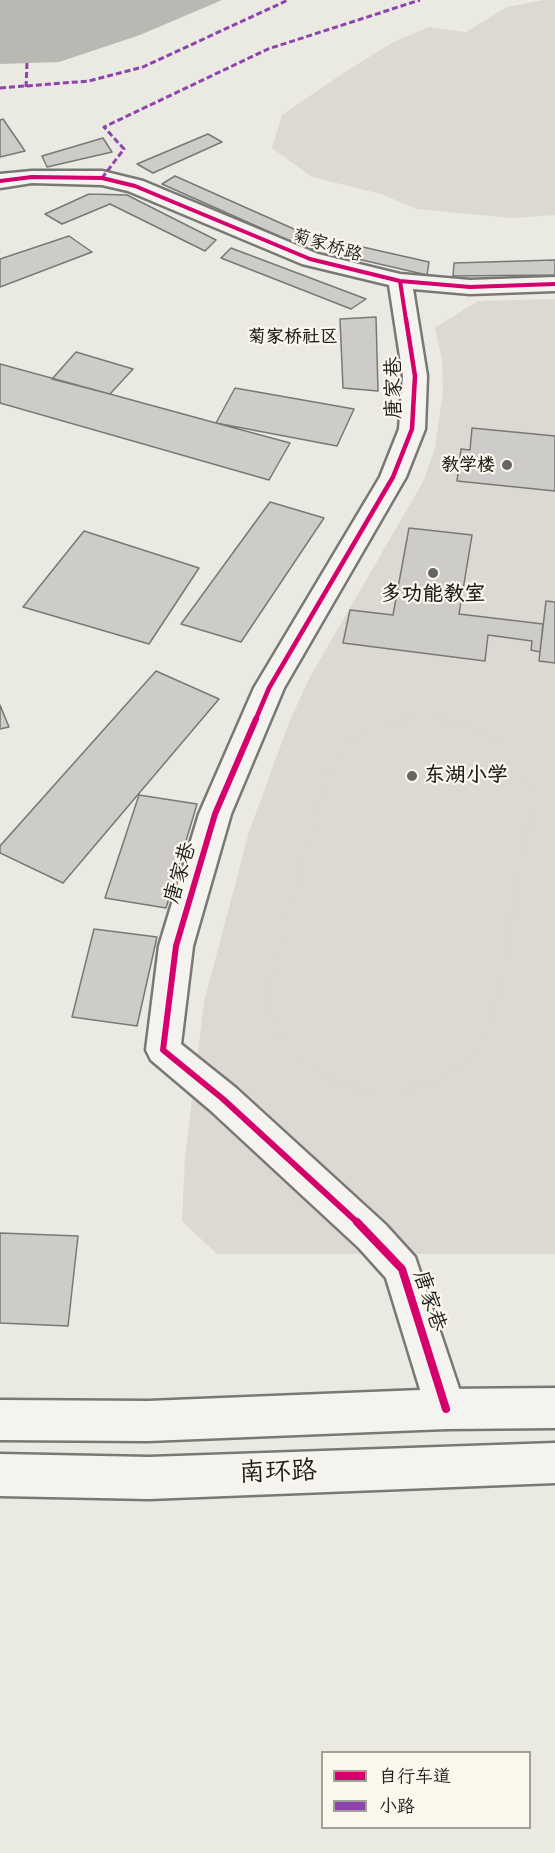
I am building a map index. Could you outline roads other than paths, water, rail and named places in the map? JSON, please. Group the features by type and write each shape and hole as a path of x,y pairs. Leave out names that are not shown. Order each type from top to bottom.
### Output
{"street":[{"name":"菊家桥路","path":"0,182 32,177 102,178 135,186 310,259 400,282 470,287 555,284"},
{"name":"唐家巷","path":"400,282 415,376 412,429 393,477 269,688 215,814 176,946 163,1050 250,1123 372,1236 402,1269 446,1409"},
{"path":"0,1419 148,1421 446,1409 555,1408"},
{"name":"南环路","path":"0,1474 149,1478 555,1463"}],"place":[{"name":"教学楼","path":"507,465"},
{"name":"多功能教室","path":"433,573"},
{"name":"东湖小学","path":"412,776"}],"district":[{"name":"菊家桥社区","path":"293,337"}]}
